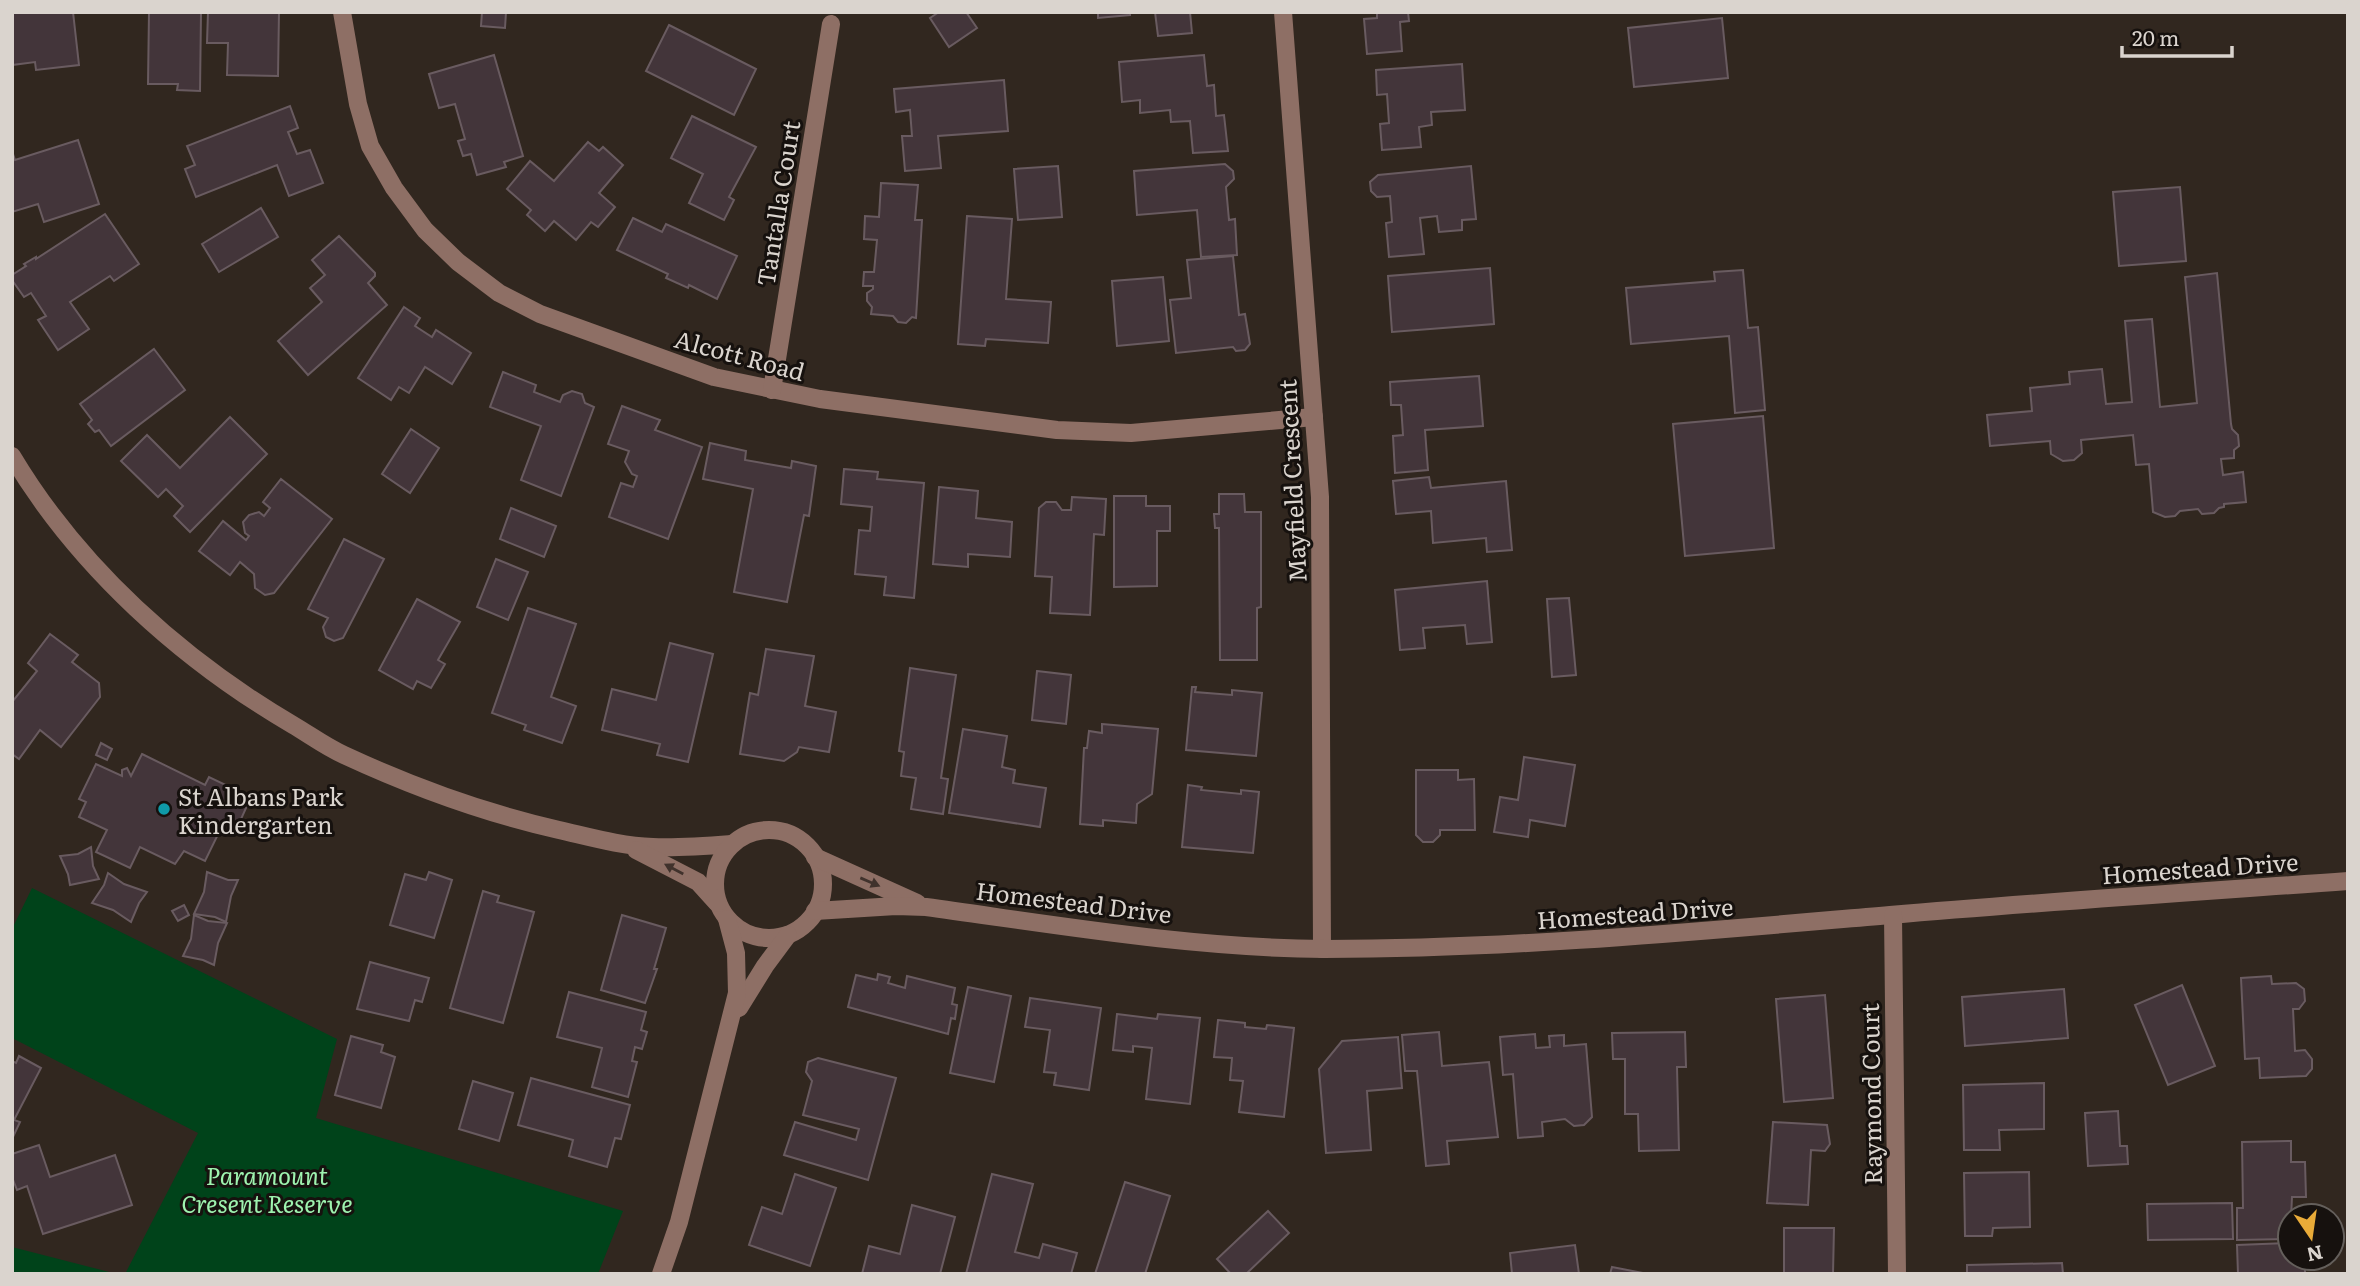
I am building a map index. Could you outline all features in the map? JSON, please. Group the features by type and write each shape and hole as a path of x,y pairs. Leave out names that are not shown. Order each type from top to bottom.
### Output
{"street":[{"name":"Alcott Road","path":"342,12 358,104 370,146 394,188 425,230 458,262 499,293 540,314 714,377 820,399 1069,430 1130,433 1314,417"},
{"name":"Mayfield Crescent","path":"1283,12 1320,497 1322,949"},
{"name":"Tantalla Court","path":"772,390 831,24"},
{"path":"12,456 72,541 128,600 190,656 258,704 343,754 448,799 511,819 623,844 653,847 732,844"},
{"path":"623,844 698,882 722,911 739,930 755,937 772,938 788,934 804,925 815,911 823,884 815,857 805,844 777,831 761,831 746,836 732,844 722,857 714,888 722,911 736,953 737,993 679,1222 661,1274"},
{"name":"Homestead Drive","path":"815,857 926,906"},
{"name":"Homestead Drive","path":"815,911 926,906 1163,938 1322,949 1532,944 2348,881"},
{"name":"Raymond Court","path":"1893,915 1896,1274"},
{"path":"726,1037 745,996 788,934"}],"green space":[{"name":"Paramount Cresent Reserve","path":"32,888 337,1039 316,1118 623,1211 598,1274 125,1274 198,1133 12,1038 12,929"},
{"path":"12,1247 117,1274 12,1274"}],"building":[{"path":"12,12 73,12 79,65 36,70 35,62 12,65"},
{"path":"149,12 201,13 200,91 177,90 178,84 148,84"},
{"path":"208,12 279,12 278,76 227,75 228,43 207,43"},
{"path":"482,12 506,12 505,28 481,26"},
{"path":"939,12 966,12 977,28 949,47 930,18"},
{"path":"1098,12 1130,12 1130,15 1098,18"},
{"path":"1155,12 1190,12 1192,33 1158,36"},
{"path":"1377,12 1408,12 1409,21 1400,22 1402,51 1367,54 1364,19 1377,18"},
{"path":"1722,18 1728,78 1634,87 1628,28"},
{"path":"669,25 756,69 734,115 646,71"},
{"path":"494,55 523,156 504,162 506,167 477,175 471,154 463,156 458,141 465,139 455,104 439,108 429,74"},
{"path":"1204,55 1207,86 1214,85 1216,116 1224,115 1228,151 1193,153 1190,121 1171,122 1170,110 1140,113 1140,100 1122,102 1119,62"},
{"path":"1462,64 1465,110 1431,112 1432,125 1419,127 1421,147 1382,150 1380,124 1389,123 1387,94 1377,95 1376,70"},
{"path":"1004,80 1008,131 938,136 941,168 905,171 902,136 912,136 910,110 896,112 894,89"},
{"path":"290,106 298,128 288,132 297,154 310,150 323,183 289,196 277,165 196,197 185,169 195,165 187,146"},
{"path":"692,116 756,147 729,197 734,200 724,220 689,203 703,174 671,158"},
{"path":"78,140 99,204 44,222 38,204 12,212 12,151 15,160"},
{"path":"588,142 599,151 603,147 623,165 599,193 615,207 598,227 591,222 576,240 554,221 545,231 527,215 531,210 507,189 530,161 554,181"},
{"path":"1225,164 1233,171 1234,179 1226,187 1229,220 1235,219 1237,255 1201,257 1197,210 1137,215 1134,171"},
{"path":"1058,166 1062,217 1018,220 1014,169"},
{"path":"1471,166 1476,219 1462,220 1462,230 1439,232 1437,216 1420,218 1424,254 1389,257 1386,223 1392,222 1390,196 1377,197 1371,191 1370,182 1378,175"},
{"path":"881,183 918,185 915,220 922,220 916,318 912,317 906,323 898,322 893,316 871,314 872,307 867,301 867,293 873,286 863,286 864,272 874,272 877,240 864,239 865,216 879,217"},
{"path":"2180,187 2186,261 2119,266 2113,192"},
{"path":"261,208 278,237 219,272 202,244"},
{"path":"105,214 139,264 114,281 110,276 70,302 89,329 58,350 38,320 46,316 31,293 24,297 12,280 12,275 26,266 24,264"},
{"path":"967,216 1012,219 1006,299 1051,302 1048,343 986,339 985,346 958,344"},
{"path":"633,218 662,232 666,224 737,256 717,299 689,285 688,288 666,278 668,274 617,250"},
{"path":"339,236 375,273 368,283 387,305 308,375 278,341 322,302 310,288 325,275 312,260"},
{"path":"1233,256 1239,315 1245,314 1250,344 1245,350 1236,351 1233,347 1176,353 1170,300 1191,298 1187,260"},
{"path":"1490,268 1494,324 1392,332 1388,276"},
{"path":"1743,270 1748,328 1758,327 1765,410 1735,413 1729,336 1631,344 1626,288 1715,281 1714,272"},
{"path":"2217,273 2231,424 2238,435 2239,446 2234,450 2234,458 2221,459 2223,475 2243,472 2246,502 2224,504 2224,507 2214,513 2202,514 2198,509 2180,511 2175,516 2165,517 2153,512 2149,464 2136,465 2133,435 2081,440 2082,453 2074,460 2063,461 2051,454 2050,441 1990,446 1987,415 2032,411 2030,388 2070,384 2069,372 2102,369 2106,404 2132,402 2125,321 2152,319 2160,407 2197,403 2185,277"},
{"path":"1163,277 1169,341 1117,346 1112,281"},
{"path":"404,307 420,318 415,326 432,337 436,330 471,353 452,384 425,367 409,393 399,387 391,400 358,378"},
{"path":"154,349 185,390 111,446 99,430 95,432 88,424 92,420 80,404"},
{"path":"503,372 536,385 534,392 560,402 563,395 572,391 582,394 585,403 594,407 561,496 521,480 541,426 490,407"},
{"path":"1479,376 1483,426 1425,430 1428,470 1395,473 1393,436 1403,435 1401,405 1391,405 1390,382"},
{"path":"622,406 660,420 655,430 702,447 668,539 609,517 621,483 633,487 637,476 632,474 625,462 629,451 608,444"},
{"path":"1763,416 1774,548 1685,556 1673,424"},
{"path":"230,417 267,454 190,532 174,516 183,506 166,489 158,497 121,461 147,435 180,468"},
{"path":"411,429 439,448 410,493 382,474"},
{"path":"710,443 746,451 745,460 791,468 792,461 816,466 809,516 804,515 787,602 734,592 753,489 703,479"},
{"path":"844,469 878,472 877,479 924,483 914,598 884,595 886,577 855,574 859,530 870,531 872,507 841,504"},
{"path":"1429,477 1431,488 1506,481 1512,550 1487,552 1486,538 1433,543 1431,511 1396,514 1393,481"},
{"path":"281,479 332,519 274,593 265,595 255,588 254,574 240,562 230,575 199,551 223,521 246,540 249,536 245,533 243,522 249,515 259,512 264,516 270,508 263,502"},
{"path":"939,487 978,491 976,518 1012,522 1010,557 968,554 968,567 933,564"},
{"path":"1219,494 1244,494 1245,512 1261,512 1261,607 1257,608 1257,660 1220,660 1219,528 1215,528 1214,514 1219,514"},
{"path":"1114,496 1146,496 1146,506 1170,506 1170,531 1157,531 1157,586 1114,587"},
{"path":"1072,497 1106,499 1104,535 1094,534 1090,615 1050,613 1052,577 1035,576 1039,508 1046,502 1056,502 1062,510 1071,510"},
{"path":"511,508 556,526 544,557 500,539"},
{"path":"344,539 384,559 343,638 334,641 326,637 323,627 328,618 308,609"},
{"path":"496,559 528,572 508,620 477,607"},
{"path":"1487,581 1492,642 1467,644 1465,625 1423,628 1425,648 1400,650 1395,590"},
{"path":"1569,598 1576,675 1552,677 1547,599"},
{"path":"417,599 460,622 438,660 445,664 431,688 417,681 413,689 379,670"},
{"path":"528,608 576,624 551,697 576,706 562,743 524,730 526,725 492,713"},
{"path":"50,634 78,655 72,662 99,683 100,697 61,747 40,730 19,759 12,754 12,702 37,671 28,663"},
{"path":"670,643 713,654 688,762 657,755 660,744 602,730 612,689 656,700"},
{"path":"766,649 814,656 805,706 836,712 829,752 799,747 797,752 784,761 740,754 750,693 758,695"},
{"path":"910,668 956,675 941,778 948,779 943,814 911,809 916,778 901,776 904,752 899,751"},
{"path":"1037,671 1071,675 1066,724 1032,720"},
{"path":"1192,687 1196,687 1195,692 1232,695 1232,690 1262,693 1256,756 1186,750"},
{"path":"1102,724 1158,729 1152,794 1137,804 1136,823 1103,820 1103,826 1080,824 1084,748 1087,748 1089,731 1102,733"},
{"path":"963,729 1007,736 1002,767 1015,770 1013,783 1046,788 1040,827 949,813"},
{"path":"101,743 112,749 107,760 96,755"},
{"name":"St Albans Park Kindergarten","path":"142,754 205,785 209,777 251,797 237,828 224,822 205,861 184,851 175,864 140,847 130,868 96,852 107,830 79,817 86,802 79,799 96,764 122,776 122,770 127,768 131,776"},
{"path":"1524,757 1575,765 1565,826 1530,820 1528,837 1494,832 1500,797 1518,800"},
{"path":"1416,770 1458,770 1458,780 1474,779 1475,830 1440,830 1440,835 1433,842 1423,842 1416,835"},
{"path":"1188,785 1202,787 1201,790 1241,794 1241,790 1259,792 1253,853 1182,847"},
{"path":"91,847 93,866 99,879 70,885 60,856 78,854"},
{"path":"207,872 228,880 238,880 231,896 226,922 215,917 194,914 204,892"},
{"path":"429,872 452,880 434,938 390,925 405,874 426,880"},
{"path":"108,873 124,884 147,892 131,922 113,910 92,903 104,885"},
{"path":"483,891 499,896 497,902 534,912 503,1023 450,1008"},
{"path":"184,905 189,915 178,921 172,911"},
{"path":"194,915 208,921 227,923 218,943 214,965 183,956 191,939"},
{"path":"622,915 666,928 654,969 657,969 645,1003 601,990"},
{"path":"370,962 429,978 422,1002 415,1000 409,1021 357,1009"},
{"path":"878,974 890,977 888,983 905,988 907,976 955,988 952,1004 957,1005 955,1019 951,1018 948,1034 848,1007 856,975 877,980"},
{"path":"2271,976 2272,984 2296,983 2304,989 2305,1001 2299,1009 2293,1009 2295,1051 2305,1050 2312,1059 2312,1069 2306,1076 2260,1078 2259,1058 2245,1059 2241,978"},
{"path":"2182,985 2215,1066 2168,1085 2135,1005"},
{"path":"968,987 1011,996 994,1082 950,1073"},
{"path":"2064,989 2068,1038 1965,1046 1962,997"},
{"path":"569,992 646,1012 641,1030 647,1032 642,1049 635,1047 632,1061 637,1062 628,1097 592,1087 602,1048 557,1037"},
{"path":"1825,995 1833,1098 1784,1102 1776,999"},
{"path":"1030,998 1101,1008 1089,1090 1054,1085 1056,1073 1044,1072 1050,1030 1025,1027"},
{"path":"1117,1014 1157,1019 1158,1014 1200,1018 1190,1104 1146,1099 1152,1048 1133,1046 1133,1052 1113,1050"},
{"path":"1218,1020 1245,1023 1245,1027 1266,1029 1267,1025 1294,1028 1284,1117 1239,1112 1243,1081 1230,1080 1232,1058 1214,1057"},
{"path":"1439,1032 1442,1066 1489,1062 1498,1137 1447,1141 1449,1164 1426,1166 1417,1071 1405,1071 1402,1035"},
{"path":"1685,1032 1686,1067 1677,1067 1679,1150 1639,1151 1638,1114 1625,1114 1625,1059 1613,1059 1612,1033"},
{"path":"1535,1034 1536,1048 1550,1047 1549,1036 1564,1035 1564,1046 1586,1044 1592,1117 1584,1125 1574,1126 1565,1119 1542,1122 1543,1136 1518,1138 1513,1074 1503,1075 1500,1037"},
{"path":"351,1036 383,1045 381,1052 395,1057 381,1108 335,1095"},
{"path":"1398,1037 1402,1088 1367,1091 1371,1150 1326,1153 1319,1069 1342,1041"},
{"path":"19,1056 41,1068 14,1120 20,1122 12,1139 12,1061 16,1063"},
{"path":"818,1058 896,1078 868,1180 784,1155 795,1122 856,1140 859,1129 803,1115 812,1081 806,1072 808,1062"},
{"path":"531,1078 630,1105 621,1139 615,1138 607,1167 569,1156 573,1140 518,1125"},
{"path":"473,1081 513,1093 499,1141 459,1129"},
{"path":"2044,1083 2044,1129 1999,1130 2000,1150 1964,1150 1963,1085"},
{"path":"2118,1111 2120,1146 2127,1146 2128,1164 2088,1166 2085,1113"},
{"path":"1773,1122 1827,1125 1830,1144 1825,1151 1811,1150 1808,1205 1767,1203"},
{"path":"2291,1141 2291,1162 2305,1162 2306,1197 2292,1197 2292,1202 2276,1202 2276,1239 2237,1240 2237,1208 2243,1208 2242,1142"},
{"path":"39,1145 50,1177 115,1155 132,1205 43,1234 27,1186 17,1190 12,1177 12,1154"},
{"path":"2029,1172 2030,1227 1993,1228 1992,1236 1965,1236 1964,1173"},
{"path":"795,1174 836,1188 810,1266 749,1245 762,1207 782,1214"},
{"path":"992,1174 1033,1184 1015,1252 1039,1258 1043,1244 1077,1253 1071,1274 966,1274"},
{"path":"1125,1182 1170,1196 1145,1274 1095,1274"},
{"path":"2232,1203 2233,1239 2148,1240 2147,1204"},
{"path":"912,1205 955,1217 940,1274 862,1274 869,1246 900,1254"},
{"path":"1268,1211 1289,1233 1246,1274 1231,1274 1217,1259"},
{"path":"1784,1228 1834,1228 1833,1274 1784,1274"},
{"path":"2276,1244 2276,1272 2305,1274 2238,1274 2237,1245"},
{"path":"1575,1245 1579,1274 1512,1274 1510,1253"},
{"path":"2062,1263 2063,1274 1967,1274 1967,1265"},
{"path":"1612,1267 1648,1274 1610,1274"}],"place":[{"name":"St Albans Park Kindergarten","path":"164,809"}]}
